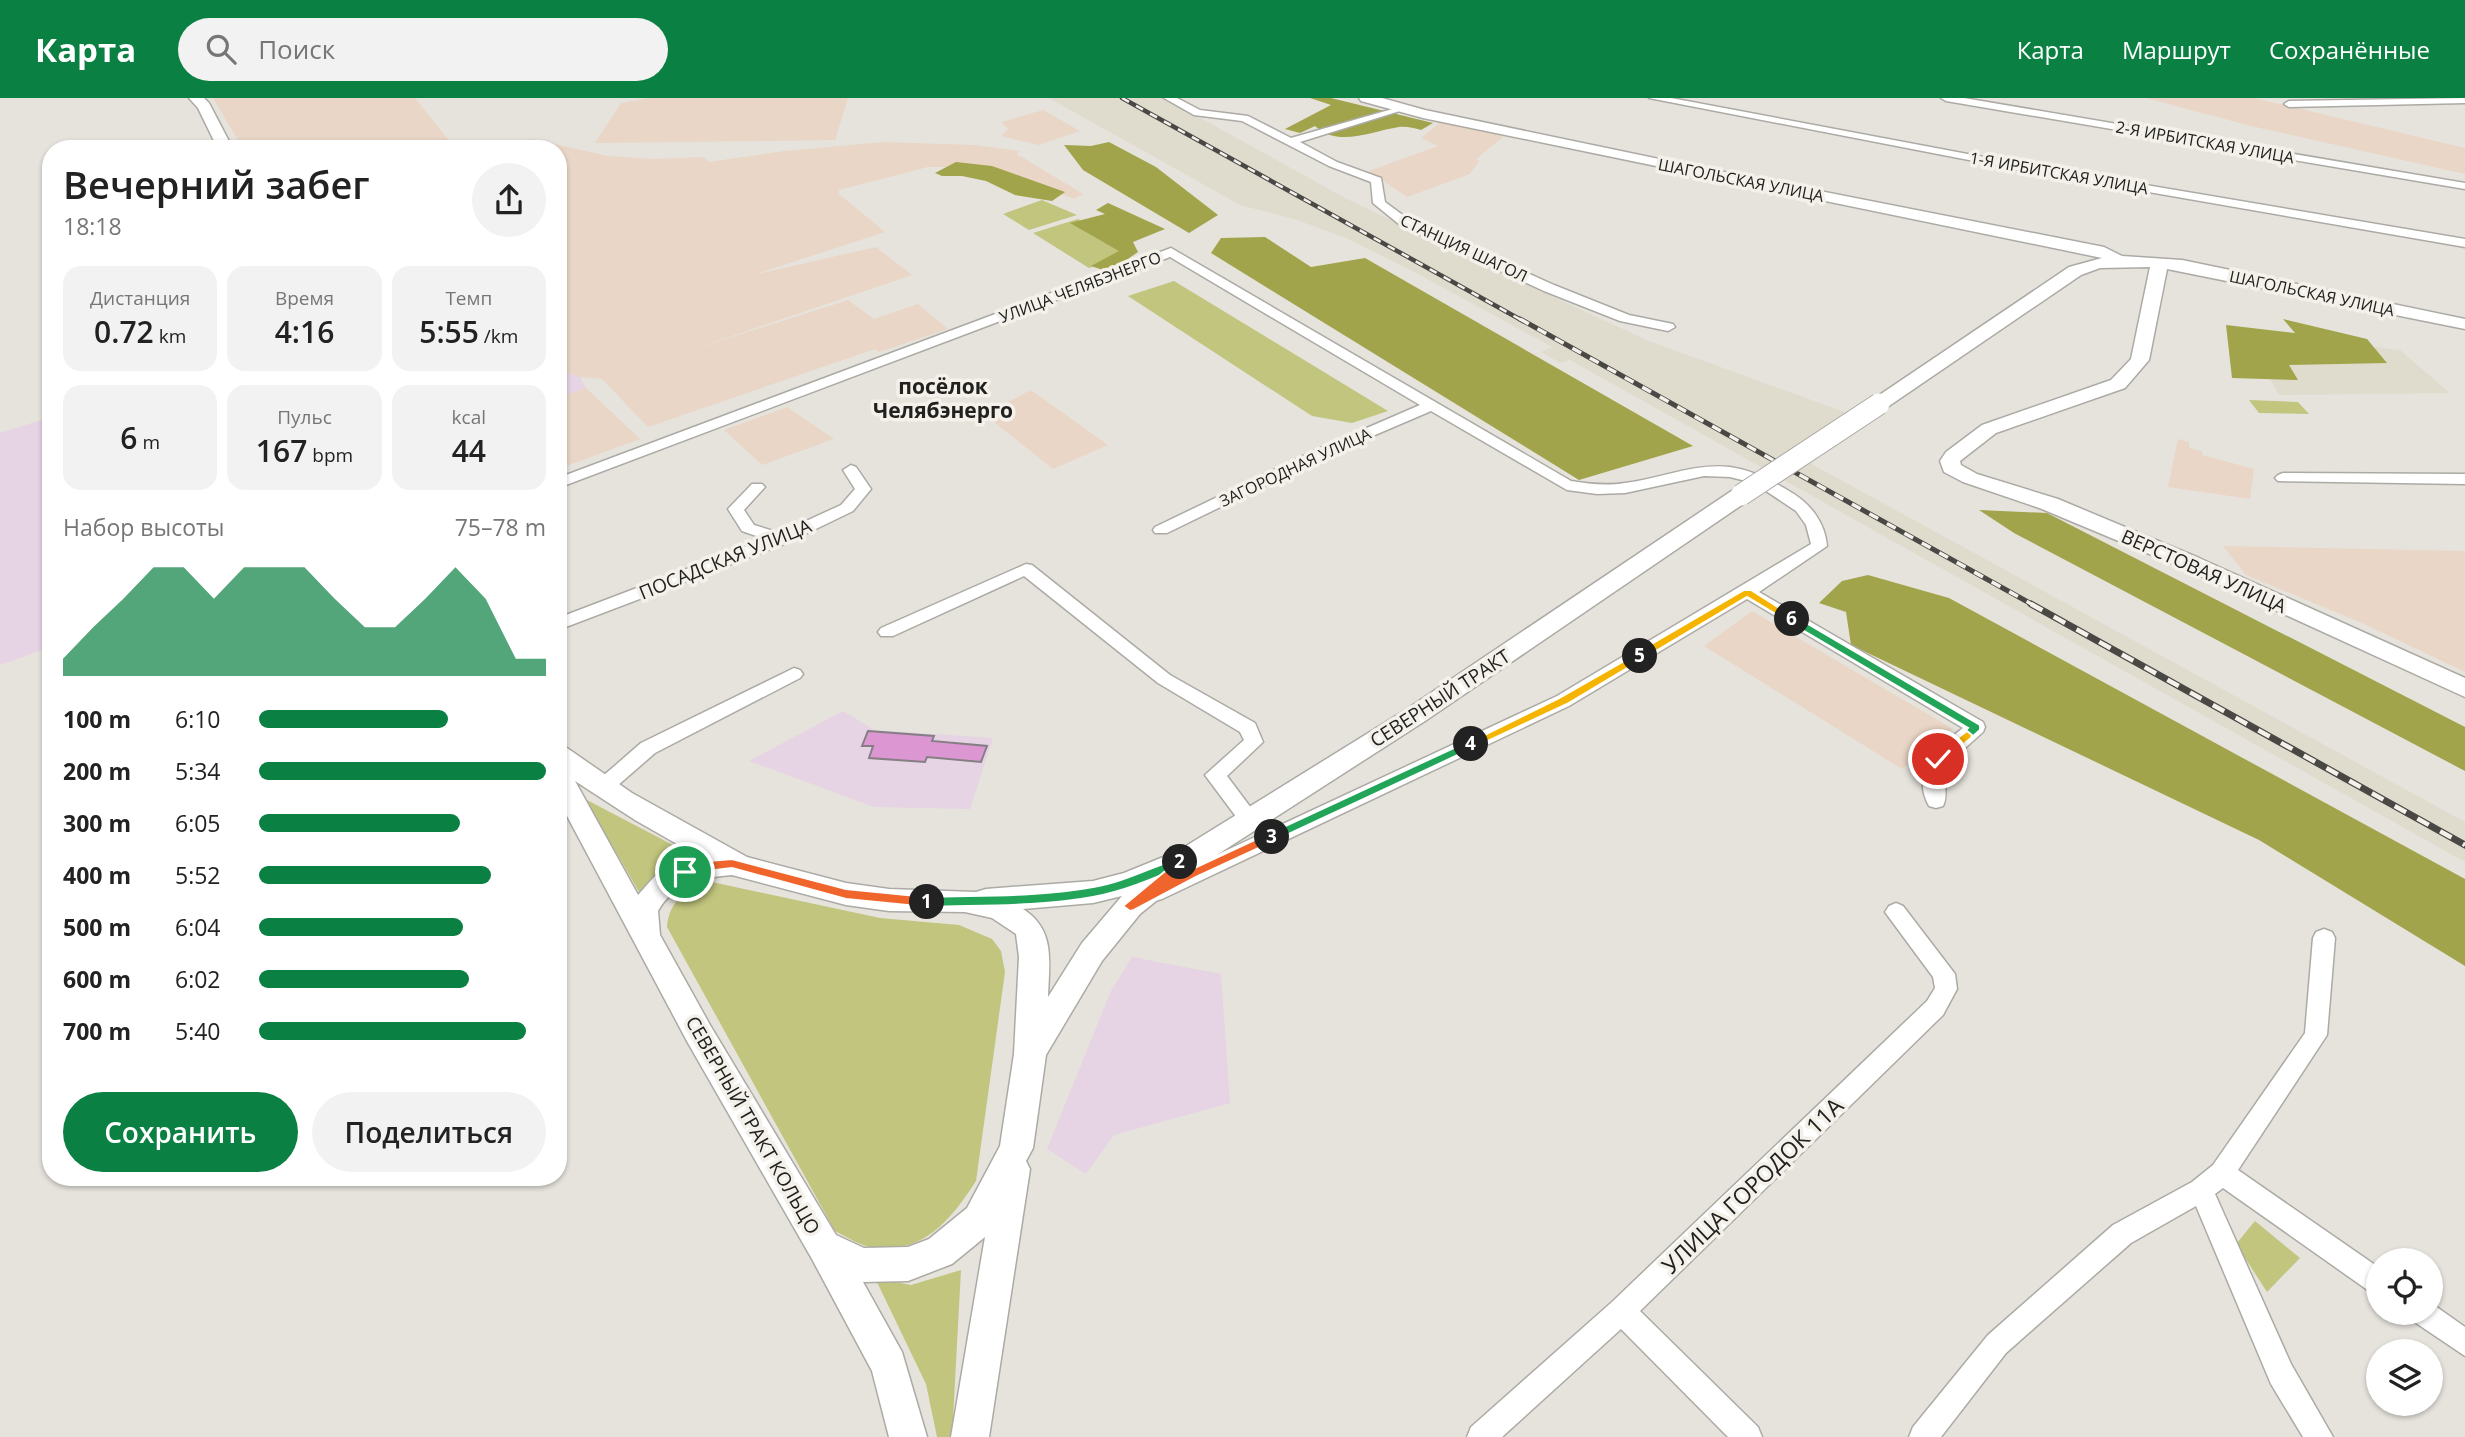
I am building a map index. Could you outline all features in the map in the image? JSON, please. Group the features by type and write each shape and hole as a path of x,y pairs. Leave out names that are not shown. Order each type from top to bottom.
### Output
{"main road":[{"path":"196,98 204,106 221,140"},
{"name":"ШАГОЛЬСКАЯ УЛИЦА","path":"1365,98 1399,108 1671,167 2078,246 2104,252 2119,261 2159,263 2465,324"},
{"name":"СЕВЕРНЫЙ ТРАКТ","path":"965,901 1027,899 1093,892 1129,883 1188,859 1416,715 2075,271 2093,264 2119,261"},
{"name":"ВЕРСТОВАЯ УЛИЦА","path":"2159,263 2140,360 2118,384 1989,429 1953,456 1950,461 1951,468 2050,504 2178,558 2465,688"},
{"path":"567,762 602,789 675,832 741,865"},
{"path":"567,791 646,937"},
{"path":"1030,1054 1092,952 1130,906 1188,859"},
{"name":"СЕВЕРНЫЙ ТРАКТ КОЛЬЦО","path":"741,865 846,894 889,900 965,901 999,908 1026,926 1034,957 1030,1054 1016,1147 979,1220 940,1252 908,1264 862,1265 824,1247 706,1046 646,937 645,911 651,898 665,884 696,867 741,865"},
{"path":"970,1437 993,1307 1016,1147"},
{"path":"824,1247 889,1365 908,1437"}],"street":[{"name":"СТАНЦИЯ ШАГОЛ","path":"1169,98 1198,113 1244,118 1333,164 1377,180 1379,203 1404,222 1549,288 1625,318 1668,327"},
{"name":"1-Я ИРБИТСКАЯ УЛИЦА","path":"1654,98 2010,165 2465,243"},
{"name":"2-Я ИРБИТСКАЯ УЛИЦА","path":"1946,98 2465,186"},
{"path":"2289,104 2465,100"},
{"path":"1293,141 1399,108"},
{"name":"УЛИЦА ЧЕЛЯБЭНЕРГО","path":"567,480 1171,252 1567,485 1591,492 1602,491 1714,470 1745,473 1781,491 1809,515 1819,533 1819,546 1747,592"},
{"name":"ЗАГОРОДНАЯ УЛИЦА","path":"1160,530 1314,456 1430,406"},
{"name":"ПОСАДСКАЯ УЛИЦА","path":"567,621 781,539 847,508 863,489 851,470"},
{"path":"2284,478 2465,479"},
{"path":"757,487 736,509 748,528 781,539"},
{"path":"887,632 1026,569 1164,679 1248,728 1254,742 1216,775 1250,821"},
{"path":"1130,906 1191,874 1563,701 1747,592 1976,727 1938,759 1932,773 1936,801"},
{"path":"602,789 648,748 794,674"},
{"name":"УЛИЦА ГОРОДОК 11А","path":"1481,1437 1621,1311 1935,1008 1946,989 1944,974 1896,912"},
{"path":"1923,1437 1997,1345 2122,1234 2201,1190 2222,1173 2316,1035 2324,938"},
{"path":"2222,1173 2366,1274"},
{"path":"2201,1190 2281,1374 2319,1437"},
{"path":"1621,1311 1748,1437"},
{"path":"2440,1325 2465,1343"}],"shaded area":[{"path":"213,98 415,98 448,140 238,140"},
{"path":"649,98 848,98 835,140 595,143 621,103"},
{"path":"1049,98 1164,98 1347,199 1649,341 1858,417 1797,456 2465,822 2465,862 1570,360 1560,363 1541,352 1552,347 1418,274 1346,238 1294,219 1240,205"},
{"path":"1310,98 1331,98 1433,123 1421,130 1399,127 1345,137 1324,133 1315,126 1300,133 1285,129 1331,105"},
{"path":"2146,98 2254,98 2465,148 2465,174 2251,126"},
{"path":"1043,110 1080,131 1038,145 1001,136 1008,129 1001,122"},
{"path":"1441,122 1504,136 1476,159 1479,161 1470,174 1407,197 1369,171 1438,146 1421,138"},
{"path":"884,142 974,145 1019,151 1017,156 1083,194 1074,199 1012,175 955,167 928,167 839,190 839,194 885,232 753,275 876,247 912,275 688,351 848,300 874,319 918,304 948,329 879,352 875,349 648,427 602,379 580,377 567,372 567,147 608,156 654,159 704,157 709,162 785,151"},
{"path":"1109,142 1156,167 1218,215 1189,233 1083,170 1064,145 1091,146"},
{"path":"956,162 992,166 1065,192 1052,201 1015,195 986,181 935,173"},
{"path":"1108,203 1165,229 1133,242 1138,252 1109,272 1091,266 1119,251 1070,223 1105,214 1096,210"},
{"path":"1265,237 1311,267 1365,258 1693,446 1579,480 1211,253 1221,238"},
{"path":"2283,319 2367,339 2387,363 2289,365 2298,380 2232,378 2226,325 2295,333"},
{"path":"2251,332 2400,350 2450,393 2279,395 2252,346"},
{"path":"567,372 580,377 586,388 567,395"},
{"path":"586,388 640,439 567,466 567,395"},
{"path":"1031,390 1108,445 1053,469 984,414"},
{"path":"787,407 834,439 762,465 724,430"},
{"path":"42,420 42,650 0,665 0,433"},
{"path":"2178,439 2189,442 2189,448 2202,451 2202,455 2254,469 2250,499 2168,487"},
{"path":"1979,510 2047,513 2465,727 2465,771 2014,533"},
{"path":"2223,546 2465,551 2465,672 2362,623 2246,575"},
{"path":"1868,575 1949,598 2465,879 2465,966 2259,840 1851,645 1846,612 1819,603 1842,581"},
{"path":"1752,611 1953,729 1902,769 1704,646"},
{"path":"843,711 874,730 993,738 970,809 874,807 749,761"},
{"path":"1132,957 1221,974 1230,1103 1114,1135 1086,1174 1047,1149 1111,991"}],"green space":[{"path":"1042,200 1077,215 1029,230 1003,214"},
{"path":"1078,219 1133,252 1089,268 1033,233"},
{"path":"1174,281 1388,411 1352,423 1312,416 1128,296"},
{"path":"2249,400 2298,402 2309,414 2259,413"},
{"path":"585,799 694,856 667,872 642,897"},
{"path":"707,881 880,918 959,925 992,939 1001,951 1005,972 976,1181 947,1220 923,1239 909,1245 876,1248 860,1244 835,1231 667,927 671,911 680,898"},
{"path":"2255,1221 2300,1258 2267,1292 2236,1244"},
{"path":"961,1270 952,1437 937,1437 926,1384 875,1278 911,1285"}],"building":[{"path":"868,731 934,736 932,741 987,746 981,762 927,757 925,762 869,758 873,746 862,746"}],"railway":[{"path":"1122,98 1523,321"},
{"path":"1520,319 2035,606"},
{"path":"2031,604 2465,845"}],"district":[{"name":"посёлок Челябэнерго","path":"943,398"}],"route":[{"path":"685,872 713,864 741,865 846,894 889,900 937,902 1027,899 1093,892 1129,883 1188,859 1130,906 1191,874 1563,701 1747,592 1885,676 1976,727 1938,759"}]}
